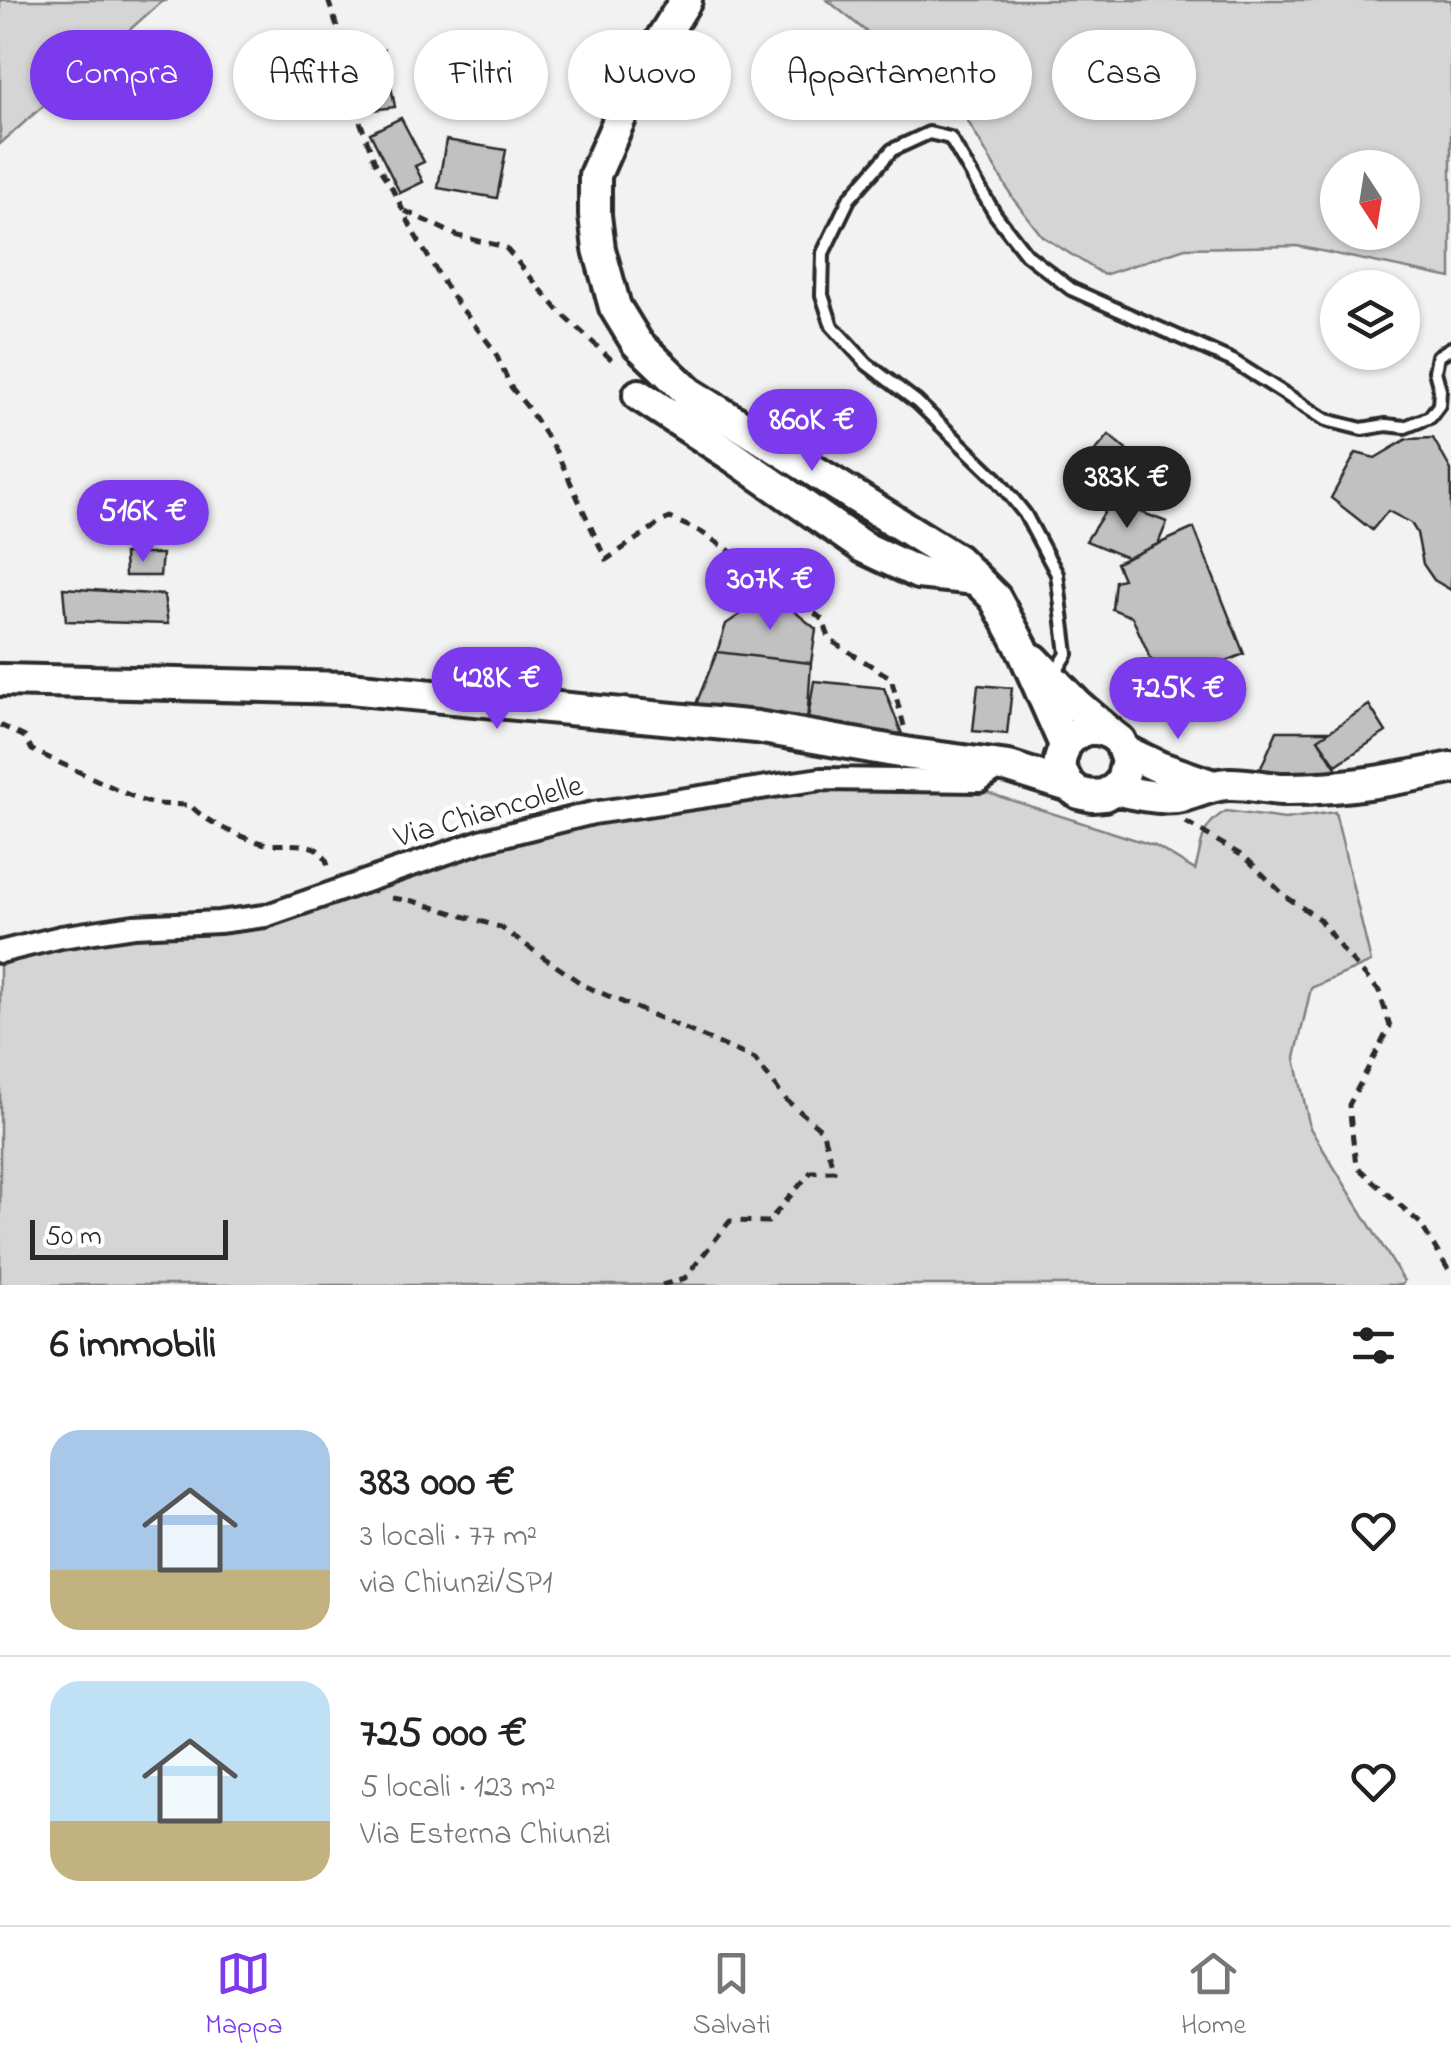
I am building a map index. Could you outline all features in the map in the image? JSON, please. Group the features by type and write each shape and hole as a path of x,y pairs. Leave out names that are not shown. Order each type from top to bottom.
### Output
{"main road":[{"path":"686,0 638,77 595,174 599,249 614,307 637,343 689,393 918,534 957,560 976,579 994,598 1022,648 1063,748 1060,770 1069,786"},
{"path":"640,395 863,547 918,572 976,579"},
{"path":"0,680 349,688 757,727 1002,766 1092,796 1115,789 1126,772 1118,742 1076,706 1022,648"},
{"path":"1002,766 1063,748 1074,735 1099,729 1161,768 1210,785"},
{"path":"1115,789 1141,796 1178,797 1210,785 1285,790 1335,788 1451,768"}],"street":[{"name":"Via Chiancolelle","path":"0,952 61,937 134,926 265,916 484,840 593,812 821,778 980,781 1002,766"}],"lane":[{"path":"1052,678 1067,654 1057,574 1025,514 997,480 917,402 867,364 832,326 822,295 823,253 849,199 892,150 929,133 950,138 994,214 1026,254 1070,288 1233,361 1326,420 1362,428 1405,427 1430,418 1439,405 1435,371 1438,356 1451,348"}],"path":[{"path":"328,0 350,68 357,112 375,162 451,294 494,350 511,387 557,454 606,560 670,518 701,532 774,580 824,620 830,640 891,678 912,754"},
{"path":"402,210 458,236 506,246 560,311 615,362 640,395"},
{"path":"0,725 25,737 32,750 140,800 190,805 202,817 268,844 310,846 329,865 330,880 337,890 412,901 500,927 585,986 754,1058 786,1099 822,1130 834,1170 812,1172 768,1222 730,1221 685,1278 662,1285"},
{"path":"1176,814 1246,858 1285,896 1319,919 1379,990 1390,1026 1349,1105 1356,1166 1420,1223 1451,1274"}],"shaded area":[{"path":"0,0 167,0 129,30 30,30 30,118 0,144"},
{"path":"827,0 1451,0 1451,278 1297,246 1185,248 1104,275 1042,236 1014,200 967,120 1032,120 1032,30 864,30"},
{"path":"821,789 982,791 1155,846 1195,870 1206,829 1226,811 1285,819 1335,812 1371,962 1311,988 1295,1058 1310,1128 1404,1281 1402,1285 0,1285 0,962 63,946 135,935 220,932 487,850 595,822"}],"building":[{"path":"401,118 424,162 415,166 423,182 400,193 370,133"},
{"path":"446,140 506,150 497,198 438,188"},
{"path":"1109,435 1147,468 1117,503 1079,470"},
{"path":"1433,438 1451,470 1451,590 1434,580 1423,564 1411,523 1388,511 1372,530 1331,498 1356,453 1375,458 1407,439"},
{"path":"1113,499 1167,522 1158,544 1128,558 1086,541"},
{"path":"1194,528 1244,654 1163,686 1132,617 1112,609 1115,581 1123,579 1116,563"},
{"path":"124,554 162,554 160,576 125,576"},
{"path":"63,588 164,595 168,624 66,621"},
{"path":"772,593 816,629 811,663 717,652 726,624"},
{"path":"717,652 811,663 807,724 696,704"},
{"path":"814,681 884,688 902,734 807,724"},
{"path":"978,685 1012,688 1007,734 973,731"},
{"path":"1369,705 1386,732 1336,765 1318,739"},
{"path":"1277,731 1330,731 1318,739 1340,774 1259,772"}]}
